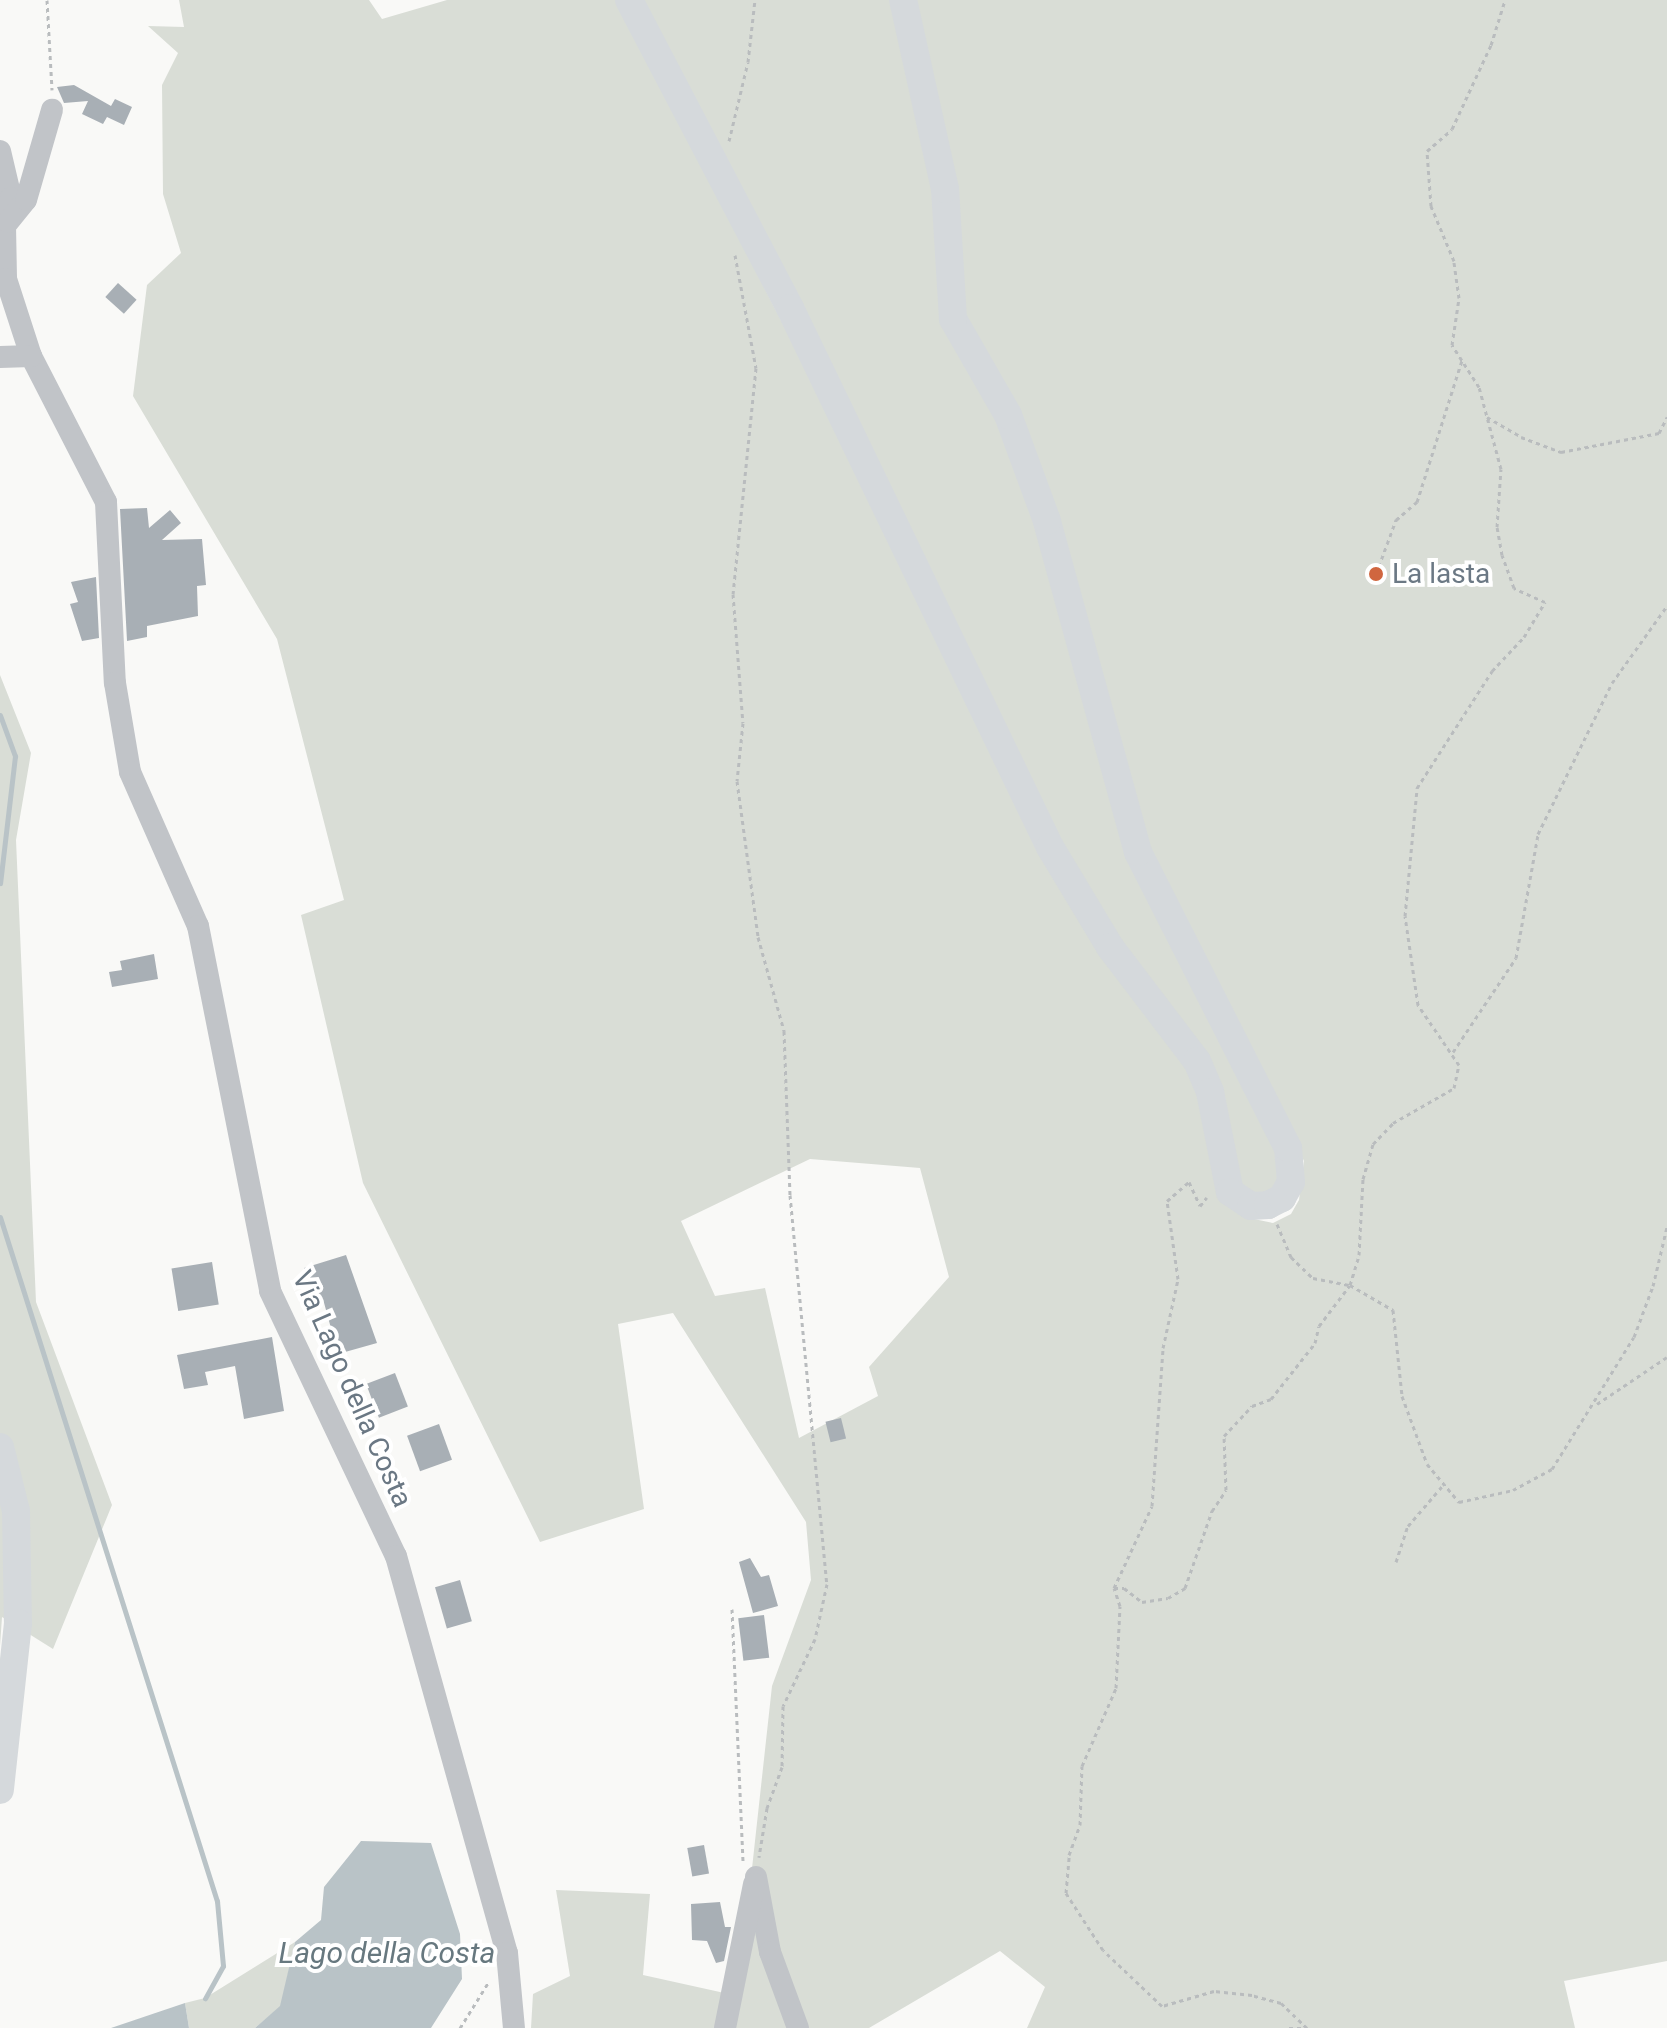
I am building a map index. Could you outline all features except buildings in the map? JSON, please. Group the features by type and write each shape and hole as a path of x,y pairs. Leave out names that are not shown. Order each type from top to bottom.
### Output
{"main road":[{"path":"629,0 790,308 1050,847 1110,947 1197,1061 1210,1092 1230,1192 1251,1206 1268,1205 1282,1198 1291,1182 1288,1148 1138,852 1047,521 1008,415 953,319 945,189 903,0"},
{"path":"0,1447 16,1511 18,1623 0,1790"}],"street":[{"path":"5,226 26,200 52,110"},
{"name":"Via Lago della Costa","path":"0,151 11,198 5,226 6,279 31,356 106,502 115,683 130,772 198,926 270,1291 396,1556 507,1953 514,2028"},
{"path":"0,357 31,356"},
{"path":"725,2028 756,1877"},
{"path":"756,1877 770,1952 798,2028"}],"path":[{"path":"47,0 52,110"},
{"path":"734,120 755,0"},
{"path":"1114,1588 1124,1588 1142,1602 1168,1598 1185,1588 1212,1511 1226,1490 1224,1436 1252,1406 1271,1399 1315,1343 1319,1326 1350,1285 1359,1255 1363,1179 1373,1144 1393,1123 1454,1088 1459,1065 1418,1005 1405,916 1417,788 1492,671 1545,608 1545,602 1514,588 1502,555 1497,527 1501,469 1479,387 1452,345 1459,298 1454,261 1431,206 1427,151 1452,129 1491,45 1505,0"},
{"path":"734,244 756,368 733,594 743,723 737,781 758,937 784,1031 790,1195 827,1584 815,1639 783,1706 782,1767 767,1808 756,1877"},
{"path":"1376,574 1396,520 1417,502 1462,360"},
{"path":"1487,417 1521,437 1561,452 1659,433 1667,417"},
{"path":"1453,1052 1516,958 1544,820 1612,683 1667,606"},
{"path":"1217,1201 1212,1191 1200,1206 1189,1182 1167,1201 1178,1279 1163,1348 1152,1506 1114,1588 1120,1606 1116,1688 1082,1766 1080,1825 1069,1855 1066,1893 1103,1950 1162,2006 1214,1991 1252,1995 1281,2003 1305,2028"},
{"path":"1268,1205 1291,1257 1313,1278 1350,1285 1393,1310 1402,1396 1427,1464 1459,1502 1513,1490 1552,1469 1634,1337 1667,1227"},
{"path":"1593,1406 1667,1357"},
{"path":"1396,1562 1408,1526 1444,1484"},
{"path":"732,1609 740,1857 756,1877"},
{"path":"460,2028 507,1953"},
{"path":"1292,2027 1305,2028"}],"shaded area":[{"path":"179,0 369,0 382,19 447,0 617,0 919,590 1189,1065 1249,1218 1273,1223 1291,1214 1299,1200 1304,1161 1149,847 964,316 914,0 1667,0 1667,1961 1564,1981 1575,2028 1027,2028 1045,1987 1000,1951 869,2028 531,2028 533,1994 570,1976 556,1890 650,1894 643,1975 738,1996 772,1686 811,1580 806,1522 673,1313 618,1324 644,1509 540,1542 363,1183 301,915 344,900 277,639 133,396 147,285 181,253 163,194 162,85 178,53 148,26 184,27","holes":["810,1159 920,1168 949,1277 869,1367 878,1396 799,1438 765,1288 715,1296 681,1221"]},
{"path":"641,0 892,0 934,190 943,322 999,420 1037,525 1128,855 1278,1152 1280,1181 1271,1192 1246,1192 1235,1176 1229,1128 1059,843"},
{"path":"0,675 31,753 16,840 36,1302 112,1505 53,1649 2,1617 0,1646"},
{"path":"295,1942 281,2006 255,2028 189,2028 185,2003 205,1998"}],"water":[{"name":"Lago della Costa","path":"361,1841 431,1843 460,1934 462,1979 431,2028 255,2028 280,2006 295,1942 321,1920 324,1887"},
{"path":"185,2003 189,2028 111,2028"}],"waterway":[{"path":"0,715 15,756 0,883"},
{"path":"0,1217 217,1901 223,1966 205,1998"}],"place":[{"name":"La lasta","path":"1376,574"}]}
